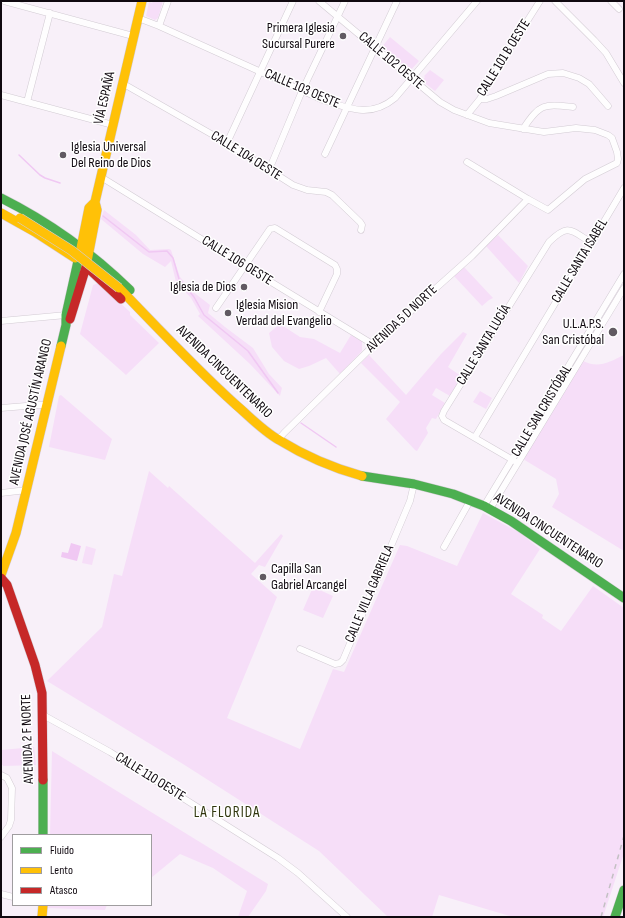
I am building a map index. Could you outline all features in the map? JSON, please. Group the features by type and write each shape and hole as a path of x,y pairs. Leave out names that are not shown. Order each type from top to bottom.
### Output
{"main road":[{"name":"VÍA ESPAÑA","path":"78,260 84,250 96,210 95,202 142,1"},
{"path":"1,198 84,250 121,281 192,356 200,370"},
{"name":"VÍA ESPAÑA","path":"86,267 84,250 86,224 90,208 95,202"},
{"name":"AVENIDA CINCUENTENARIO","path":"1,207 47,232 96,268 119,288 234,404 278,440 311,458 339,470 369,478 414,484 453,494 487,508 535,537 623,597"},
{"path":"1,214 35,232 78,260 104,282 186,362 200,370"},
{"path":"65,237 76,235 86,224"},
{"name":"AVENIDA JOSÉ AGUSTÍN ARANGO","path":"1,576 16,533 48,405 66,325 66,314 78,260"},
{"name":"AVENIDA JOSÉ AGUSTÍN ARANGO","path":"66,325 71,317 86,267"},
{"name":"AVENIDA 2 F NORTE","path":"1,576 7,586 35,665 42,693 43,834"},
{"path":"616,917 624,890"},
{"path":"42,917 43,906"}],"street":[{"path":"4,1 133,36"},
{"path":"159,26 168,1"},
{"path":"227,144 293,1"},
{"name":"CALLE 102 OESTE","path":"319,1 440,102 454,110 489,123 544,132 576,128 594,130 612,138 617,152 618,159 616,163 585,179 550,209 545,209 528,200"},
{"path":"269,170 302,91 345,1"},
{"path":"325,154 374,47 397,1"},
{"name":"CALLE 103 OESTE","path":"138,18 261,71 302,91 359,111 374,110 386,106 396,98 477,1"},
{"name":"CALLE 101 B OESTE","path":"467,115 480,99 488,83 540,1"},
{"path":"555,1 606,53 624,83"},
{"path":"611,1 619,9"},
{"path":"27,102 50,13"},
{"path":"480,99 487,99 496,96 548,74 563,73 579,78 589,84 608,106"},
{"name":"CALLE 104 OESTE","path":"122,83 227,144 293,185 301,188 326,192 332,195 360,222 362,225 361,230"},
{"path":"1,95 113,125"},
{"path":"523,129 532,114 541,108 550,105 573,107"},
{"path":"467,162 528,200"},
{"name":"CALLE 106 OESTE","path":"101,177 374,345"},
{"name":"CALLE SANTA ISABEL","path":"474,437 624,188"},
{"name":"AVENIDA 5 D NORTE","path":"278,440 374,345 472,256 528,200"},
{"path":"216,308 270,229 275,228 335,265 337,274 319,312"},
{"name":"CALLE SANTA LUCÍA","path":"515,461 444,420 442,416 548,242 567,229 592,243"},
{"name":"CALLE SAN CRISTÓBAL","path":"487,508 624,274"},
{"name":"CALLE SAN CRISTÓBAL","path":"515,461 624,288"},
{"path":"1,321 66,314"},
{"path":"1,408 48,405"},
{"name":"CALLE VILLA GABRIELA","path":"300,649 335,664 340,664 343,660 410,501 414,484"},
{"path":"1,493 27,490"},
{"path":"444,547 470,501"},
{"name":"CALLE 110 OESTE","path":"43,715 110,752 278,858 298,873 347,917"},
{"path":"1,775 7,778 12,788 11,820 9,826 1,837"},
{"path":"1,894 12,897"}],"shaded area":[{"path":"153,1 163,1 158,18 155,20 146,16 149,2 152,3"},
{"path":"390,37 419,61 410,71 381,48"},
{"path":"430,70 444,80 435,91 422,81 425,77 424,76"},
{"path":"104,210 136,235 150,250 171,250 180,277 192,291 210,305 208,313 253,348 269,374 282,388 280,396 250,364 198,316 200,314 191,298 176,282 171,261 165,267 143,254 101,219"},
{"path":"498,235 528,266 519,283 486,246"},
{"path":"464,267 493,298 482,306 454,276"},
{"path":"99,283 130,312 130,315 159,343 126,375 80,334 93,285"},
{"path":"280,324 300,337 314,339 340,353 351,335 362,341 362,351 340,374 326,358 299,369 284,361 272,347 269,333"},
{"path":"463,332 467,334 448,367 461,376 450,396 436,388 432,395 445,403 436,419 432,418 426,428 428,433 417,451 386,419 400,402 361,363 369,355 406,395 441,354"},
{"path":"624,355 624,551 552,507 559,494 556,479 523,459 583,361 594,364 604,364"},
{"path":"480,391 492,398 486,409 473,402"},
{"path":"61,395 112,439 105,460 49,447 59,396"},
{"path":"149,471 168,488 169,486 255,563 281,534 283,536 265,567 259,565 251,574 277,597 227,718 300,749 333,669 344,672 400,545 407,546 457,566 483,513 520,533 540,549 511,594 543,615 542,618 561,631 593,586 624,608 624,853 603,917 513,917 439,895 432,917 388,917 319,851 183,764 47,681 102,627 114,574 122,576"},
{"path":"71,543 81,546 77,561 61,557 62,552 68,553"},
{"path":"86,546 96,549 92,565 82,563"},
{"path":"313,587 333,596 323,618 303,610"},
{"path":"34,747 36,765 1,765 1,750"},
{"path":"52,751 268,884 266,891 248,917 238,917 247,891 213,868 180,854 152,877 152,834 50,834"},
{"path":"48,906 107,906 105,910 47,908"}],"waterway":[{"path":"19,155 40,175 60,183"},
{"path":"103,216 149,252 167,251 173,258 179,279 194,297 204,315 248,351 278,393"},
{"path":"301,423 336,447"}],"railway":[{"path":"601,917 624,836"}],"traffic: fast":[{"path":"1,198 35,217 69,239 101,264 130,290"},
{"path":"61,346 78,261"},
{"path":"362,476 414,484 453,494 484,506 511,521 624,598"},
{"path":"43,780 43,834"},
{"path":"615,917 624,890"}],"traffic: slow":[{"path":"86,267 97,210 95,202 142,1"},
{"path":"80,253 89,208 95,202"},
{"path":"1,213 35,232 75,258"},
{"path":"20,218 71,250 119,288"},
{"path":"119,288 205,376 267,432 289,446 309,456 340,469 362,476"},
{"path":"1,575 16,533 61,346"},
{"path":"42,917 43,906"}],"traffic: jam":[{"path":"70,319 86,267"},
{"path":"88,268 121,299"},
{"path":"1,578 7,585 35,665 42,693 43,780"}],"place":[{"name":"Primera Iglesia Sucursal Purere","path":"343,36"},
{"name":"Iglesia Universal Del Reino de Dios","path":"63,155"},
{"name":"Iglesia de Dios","path":"244,287"},
{"name":"Iglesia Mision Verdad del Evangelio","path":"228,313"},
{"name":"U.L.A.P.S. San Cristóbal","path":"613,332"},
{"name":"Capilla San Gabriel Arcangel","path":"263,577"}],"district":[{"name":"LA FLORIDA","path":"227,813"}]}
